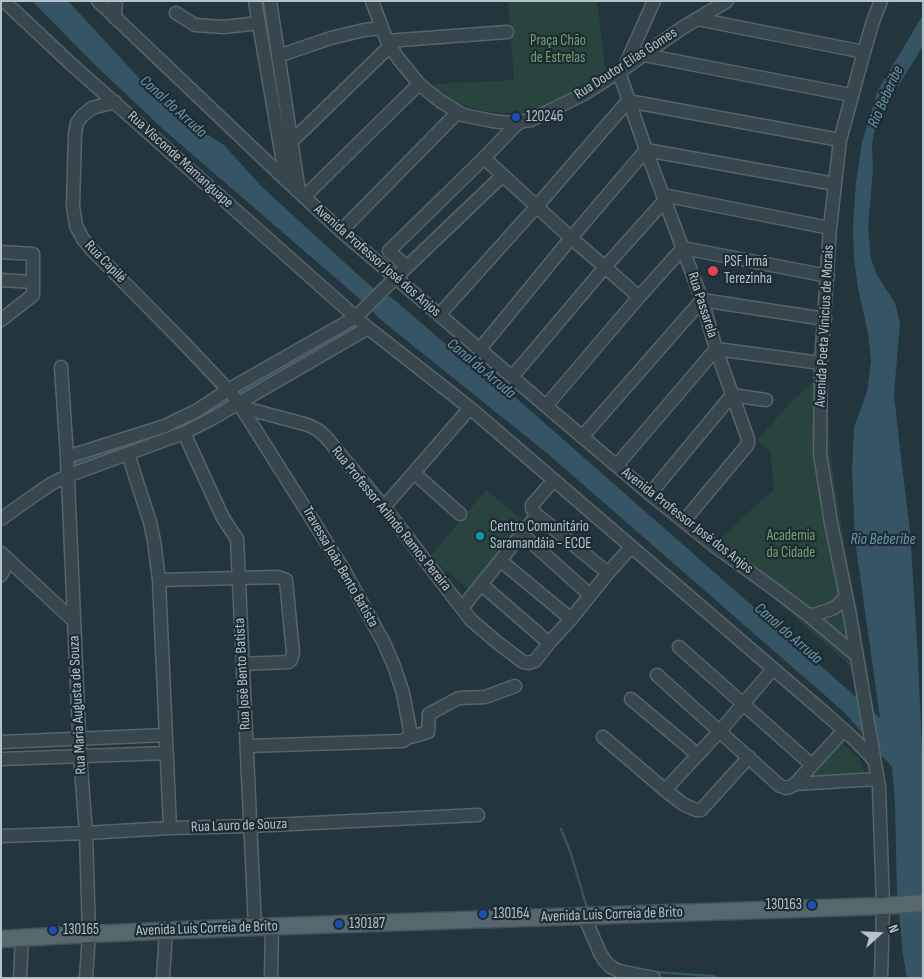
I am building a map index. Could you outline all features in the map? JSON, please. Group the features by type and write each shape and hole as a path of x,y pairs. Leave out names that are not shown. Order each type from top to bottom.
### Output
{"main road":[{"name":"Avenida Luís Correia de Brito","path":"1,939 272,926 923,903"}],"street":[{"name":"Rua Visconde Mamanguape","path":"4,1 115,102 360,314"},
{"name":"Avenida Professor José dos Anjos","path":"98,1 392,281 439,315 582,437 713,545 808,614 857,659"},
{"path":"115,18 116,1"},
{"path":"255,1 286,180"},
{"path":"270,1 302,194"},
{"name":"Rua Doutor Elias Gomes","path":"372,1 389,44 419,84 440,101 463,115 511,123 532,120 584,94 727,1"},
{"path":"622,70 654,1"},
{"name":"Avenida Poeta Vinicius de Morais","path":"873,753 846,596 830,523 820,454 821,363 830,228 840,140 877,2"},
{"path":"176,13 195,26 224,27 259,22"},
{"path":"697,19 864,52"},
{"path":"278,56 331,38 364,30 382,28"},
{"path":"292,141 389,44 507,32"},
{"path":"644,55 851,95"},
{"name":"Rua Passarela","path":"622,70 628,101 702,300 716,349 747,435 748,444 684,521"},
{"path":"302,194 419,84"},
{"path":"439,315 628,101 840,140"},
{"name":"Rua Capilé","path":"115,102 92,108 77,123 73,206 76,226 83,239 182,340 235,399"},
{"path":"341,231 458,112"},
{"path":"407,267 389,251 519,122"},
{"path":"480,349 646,150 835,184"},
{"path":"484,158 639,297"},
{"path":"1,519 51,484 67,476 184,434 214,418 235,399 360,314 502,176"},
{"path":"512,377 664,198 830,228"},
{"path":"546,406 683,248 828,276"},
{"path":"1,252 33,254 33,295 1,320"},
{"path":"1,280 33,282"},
{"path":"582,437 702,300 825,319"},
{"path":"1,308 15,309"},
{"path":"360,314 368,328 470,408 873,753 878,787 886,905 881,978"},
{"path":"61,367 66,457 164,426 196,411 235,399 368,328"},
{"path":"617,465 716,349 821,363"},
{"path":"650,494 732,395 766,400"},
{"name":"Rua Professor Arlindo Ramos Pereira","path":"235,399 318,430 332,444 384,507 471,620 523,662 535,661 549,643"},
{"name":"Travessa João Bento Batista","path":"235,399 344,570 384,643 403,694 410,730 410,734 405,740"},
{"path":"384,507 470,408"},
{"name":"Rua José Bento Batista","path":"184,434 223,518 237,539 254,927"},
{"path":"128,454 150,522 159,580 170,828"},
{"name":"Rua Maria Augusta de Souza","path":"66,457 80,756 86,833 89,934 86,978"},
{"path":"414,473 460,514"},
{"path":"554,480 532,505 532,509 537,516 608,573"},
{"path":"462,608 537,516"},
{"path":"522,535 590,595"},
{"path":"482,584 549,643 632,547"},
{"path":"5,556 74,621"},
{"path":"1,575 5,556"},
{"path":"501,561 571,619"},
{"path":"159,580 278,577 286,580 293,653 291,660 288,662 242,664"},
{"path":"808,614 814,615 834,608 846,596"},
{"path":"679,647 812,765"},
{"path":"665,790 720,731 773,669"},
{"path":"657,675 749,756 780,786 786,788 794,784 844,730"},
{"path":"247,746 405,740 428,732 430,714 459,698 485,697 515,686"},
{"path":"632,699 698,755"},
{"path":"1,742 166,735"},
{"path":"603,737 665,790 683,804 696,810 701,810 749,756"},
{"path":"1,759 167,753"},
{"path":"794,784 877,779"},
{"name":"Rua Lauro de Souza","path":"1,836 478,815"},
{"path":"584,916 600,952 611,967 619,971 654,978"},
{"path":"272,926 272,978"},
{"path":"163,978 166,931"},
{"path":"20,978 22,938"}],"green space":[{"name":"Praça Chão de Estrelas","path":"508,1 597,1 606,72 570,96 541,109 524,113 483,111 452,100 433,88 436,84 514,80"},
{"name":"Academia da Cidade","path":"825,371 831,459 870,683 713,545 774,489 770,451 757,440 791,402"},
{"path":"486,490 525,522 469,590 430,557"},
{"path":"839,740 859,758 866,778 801,782"}],"water":[{"name":"Rio Beberibe","path":"32,1 68,1 141,80 186,121 224,145 261,186 356,273 373,288 392,298 481,374 515,397 880,718 855,540 852,471 854,427 867,392 871,361 868,333 854,259 853,226 856,182 862,142 878,90 923,15 923,46 879,117 873,137 873,170 868,227 871,259 877,275 895,303 900,323 894,394 910,531 918,659 923,771 923,978 907,978 903,955 897,893 895,803 892,767 845,713 548,454 381,320 361,300 164,130 94,64"}],"waterway":[{"path":"188,424 355,328"},
{"path":"76,466 127,448"},
{"path":"561,829 571,854 587,908"},
{"path":"654,972 712,976 717,978"}],"place":[{"name":"120246","path":"516,117"},
{"name":"PSF Irmã Terezinha","path":"713,271"},
{"name":"Centro Comunitário Saramandáia - ECOE","path":"480,536"},
{"name":"130163","path":"812,905"},
{"name":"130164","path":"483,914"},
{"name":"130187","path":"339,924"},
{"name":"130165","path":"53,930"}],"water label":[{"name":"Canal do Arruda","path":"173,107"},
{"name":"Canal do Arruda","path":"481,369"},
{"name":"Canal do Arruda","path":"788,634"}]}
